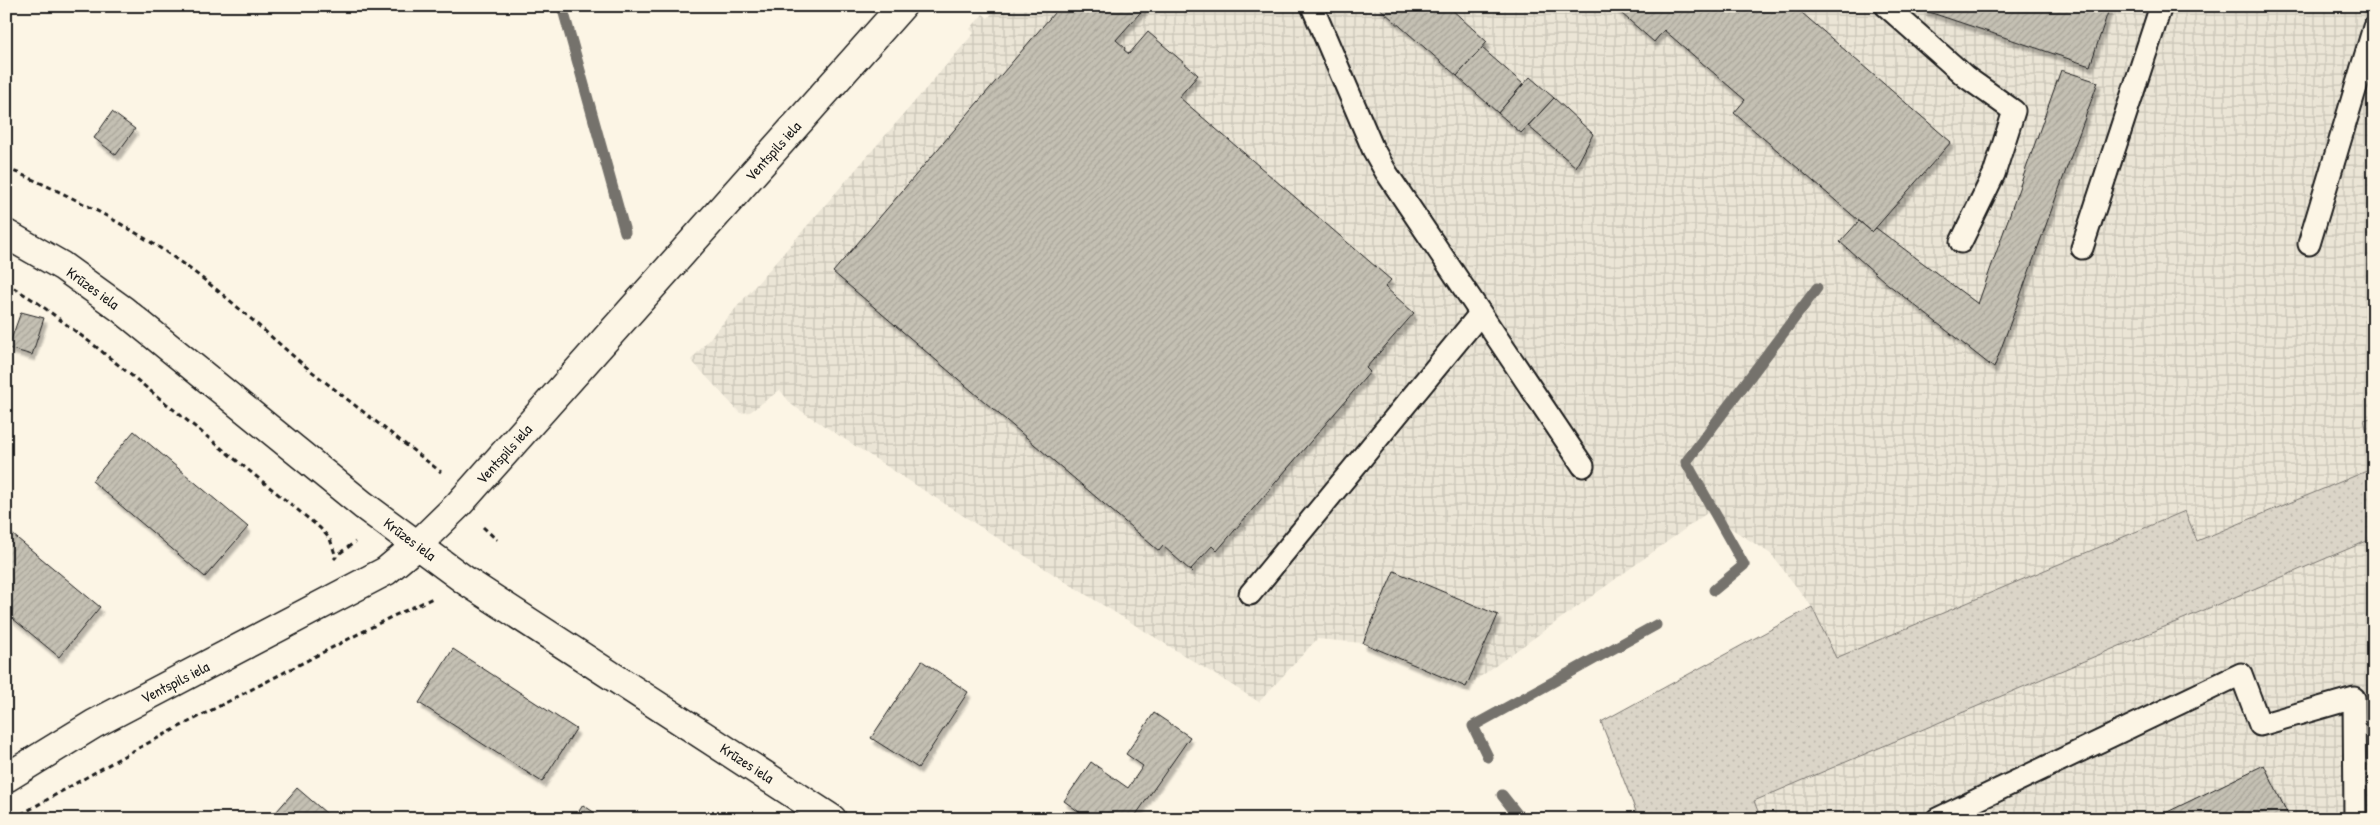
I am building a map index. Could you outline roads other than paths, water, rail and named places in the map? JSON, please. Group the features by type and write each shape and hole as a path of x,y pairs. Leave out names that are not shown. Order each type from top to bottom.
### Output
{"street":[{"name":"Ventspils iela","path":"6,778 94,724 386,571 417,546 459,504 902,6"},
{"name":"Krūzes iela","path":"6,234 62,266 123,310 363,504 466,581 832,819"}],"lane":[{"path":"1312,6 1372,150 1408,207 1583,466"},
{"path":"1886,6 1966,77 2014,111 1994,174 1961,242"},
{"path":"2082,248 2161,6"},
{"path":"2309,244 2374,28"},
{"path":"1250,594 1480,314"},
{"path":"1936,819 2241,674 2260,726 2354,698 2355,819"}],"waterway":[{"path":"562,6 625,232"},
{"path":"1714,590 1744,565 1686,462 1817,288"},
{"path":"1488,757 1473,726 1656,625"},
{"path":"1502,795 1521,819"}]}
